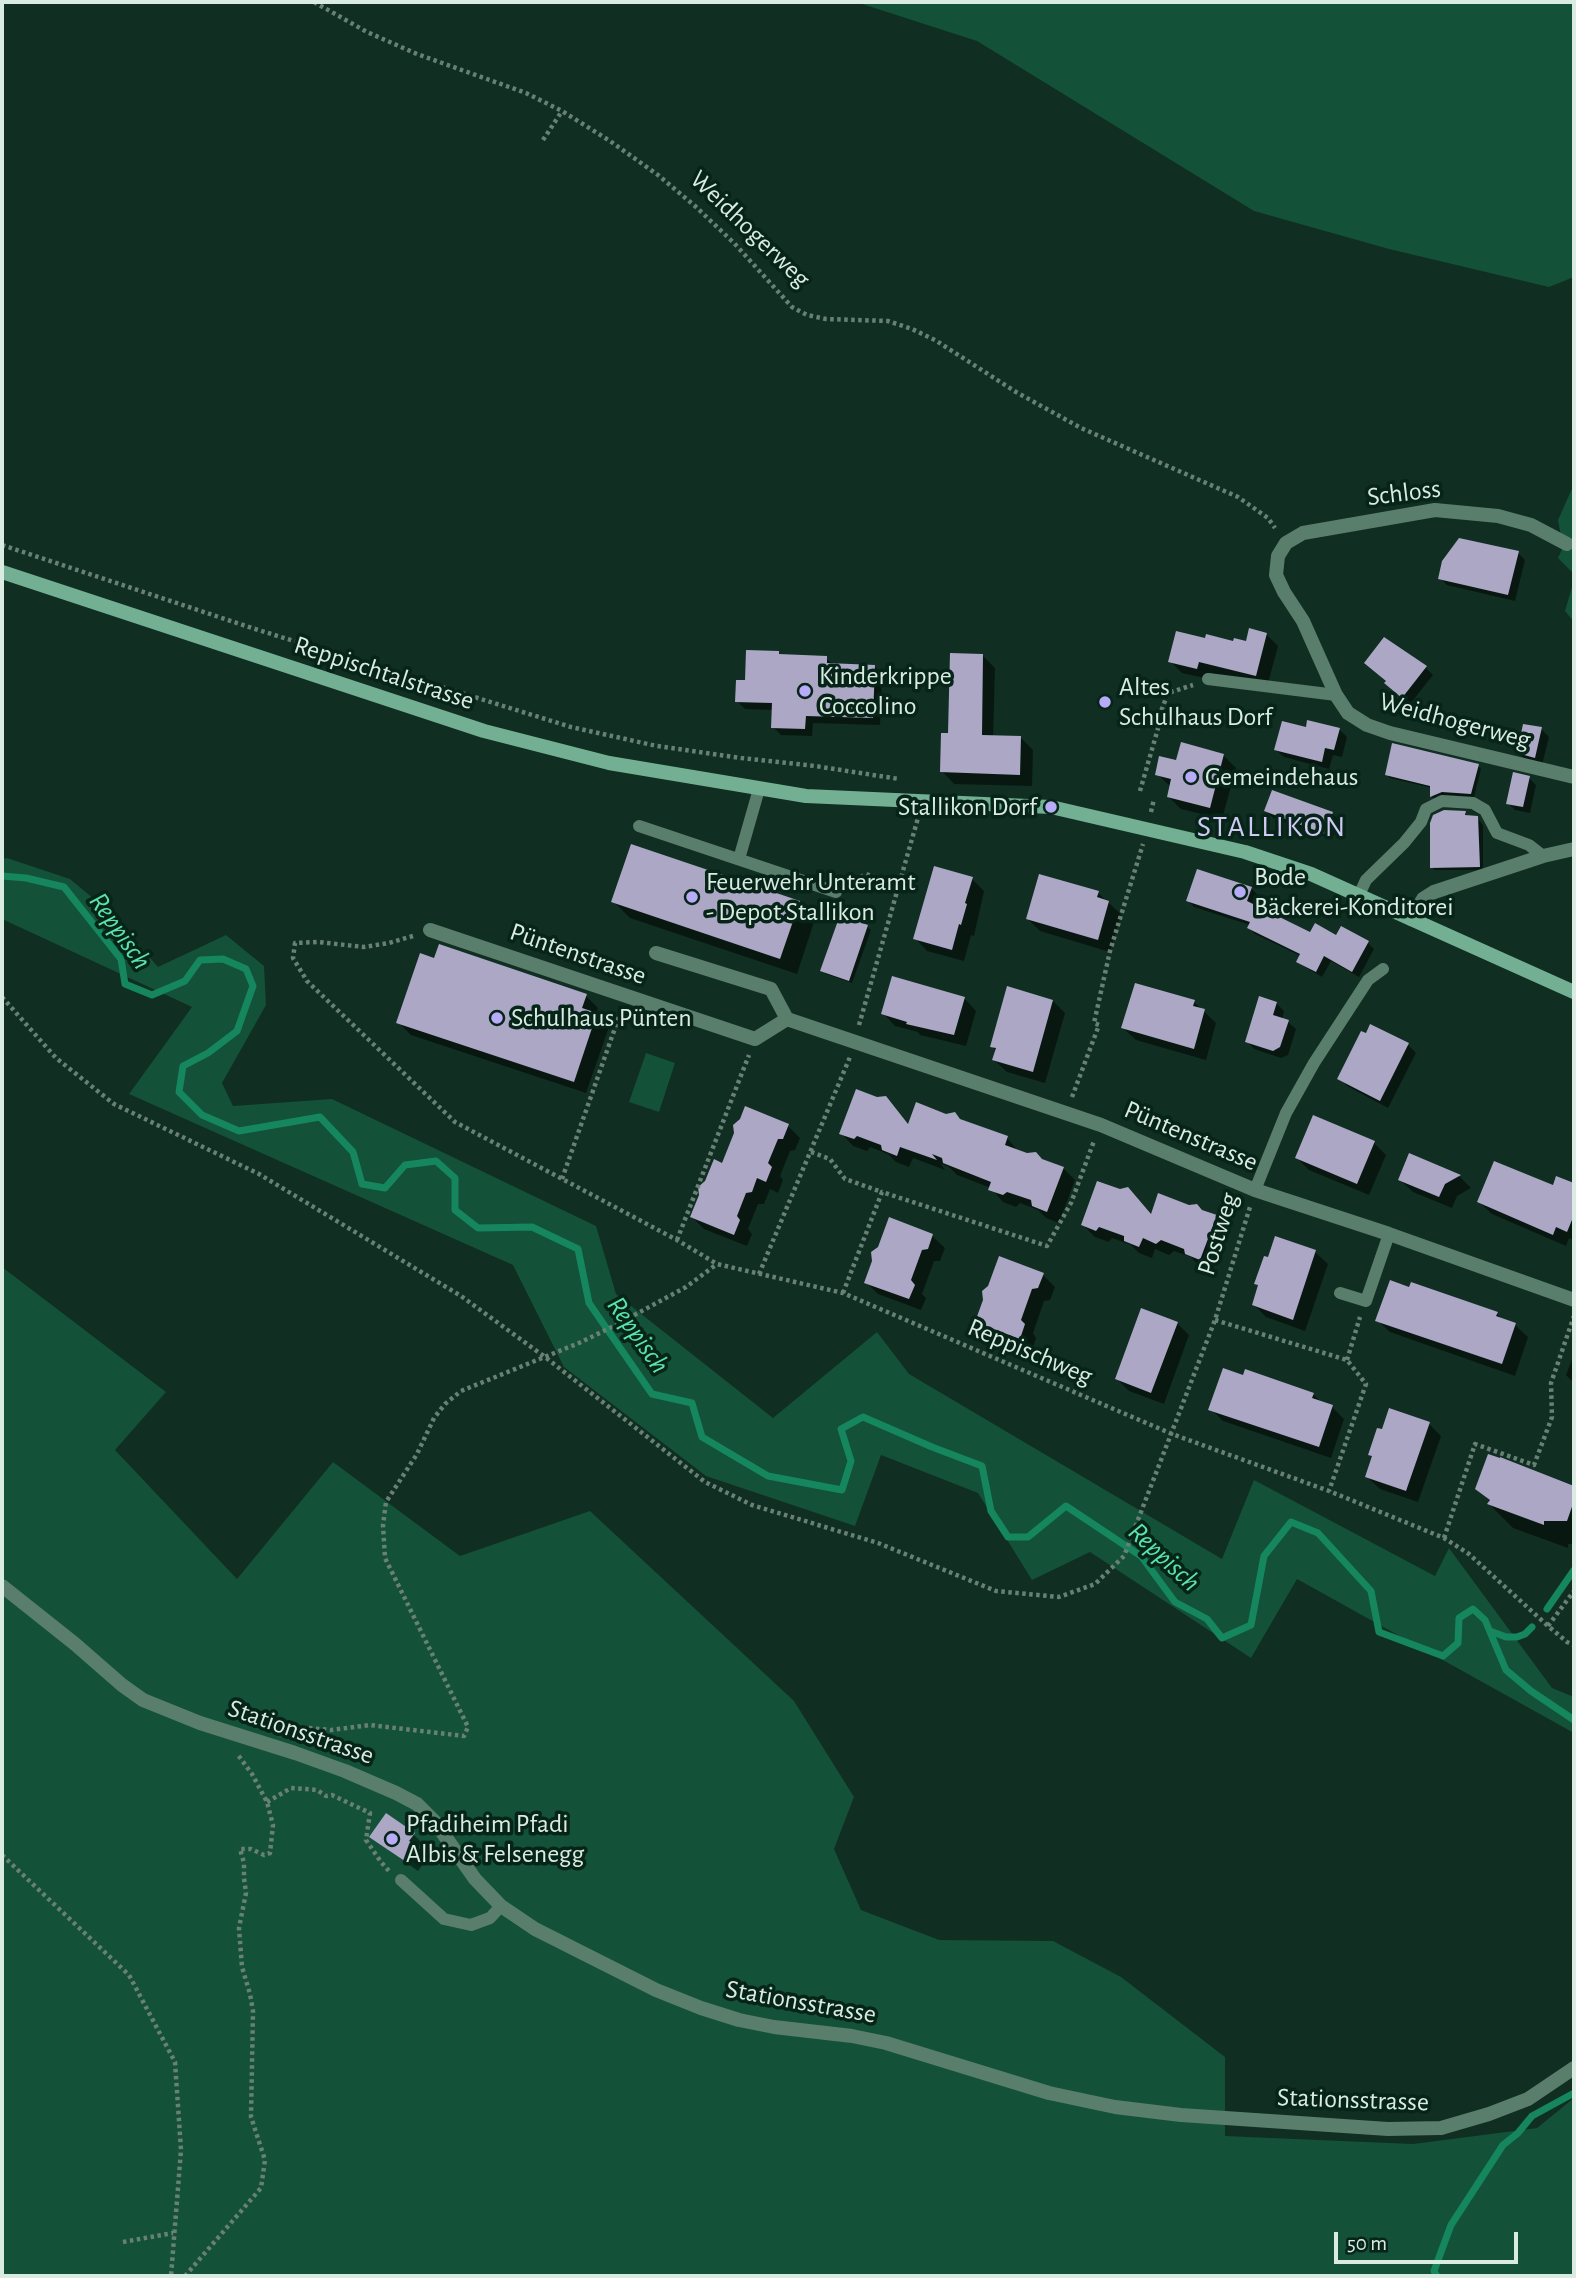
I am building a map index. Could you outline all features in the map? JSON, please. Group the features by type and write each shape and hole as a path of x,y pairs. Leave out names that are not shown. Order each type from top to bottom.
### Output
{"main road":[{"name":"Reppischtalstrasse","path":"2,572 484,732 609,763 816,797 1051,807 1256,855 1311,874 1574,992"}],"street":[{"name":"Schloss","path":"1286,543 1303,533 1435,510 1498,516 1531,525 1567,544"},
{"name":"Weidhogerweg","path":"1286,543 1278,556 1276,575 1303,621 1336,695 1348,713 1367,725 1390,733 1574,777"},
{"path":"1411,919 1423,899 1434,892 1543,856 1574,849"},
{"name":"Püntenstrasse","path":"430,930 755,1039"},
{"name":"Püntenstrasse","path":"656,953 771,989 787,1019 1101,1125 1255,1190 1574,1300"},
{"path":"755,1039 787,1019"},
{"name":"Stationsstrasse","path":"2,1586 143,1700 200,1723 345,1771 417,1804 435,1822 475,1879 501,1906 547,1936 644,1984 701,2008 739,2020 886,2043 1049,2093 1115,2107 1181,2115 1374,2129 1441,2128 1489,2115 1528,2099 1574,2068"}],"lane":[{"path":"1208,679 1336,695"},
{"path":"739,859 759,789"},
{"path":"1359,895 1366,880 1404,843 1421,822 1426,810 1442,800 1474,803 1485,810 1497,832 1529,845 1543,856"},
{"path":"639,825 836,892"},
{"name":"Postweg","path":"1255,1190 1286,1113 1314,1063 1368,981 1383,969"},
{"path":"1340,1293 1366,1301 1389,1234"},
{"path":"401,1881 444,1919 471,1925 490,1918 501,1906"}],"path":[{"name":"Weidhogerweg","path":"314,2 367,32 450,67 526,93 562,111 635,159 695,206 734,243 792,307 807,315 826,319 888,321 912,329 935,340 1017,392 1081,428 1238,497 1268,518 1286,543"},
{"path":"543,140 562,111"},
{"path":"2,545 265,632 571,727 657,746 901,779"},
{"path":"1140,791 1168,693 1186,687"},
{"path":"1066,1113 1098,1025 1094,1023 1110,951 1148,828 1154,799"},
{"path":"759,1274 849,1060 923,801"},
{"path":"836,892 866,874 899,886"},
{"name":"Reppischweg","path":"430,930 389,943 364,947 318,942 295,943 293,958 307,981 455,1122 717,1264 843,1293 1172,1434 1329,1491 1444,1538 1469,1554 1548,1626 1574,1645"},
{"path":"2,997 56,1058 114,1104 260,1174 461,1296 545,1357"},
{"path":"562,1179 627,997"},
{"path":"677,1240 755,1039"},
{"path":"811,1152 830,1159 845,1179 1047,1246 1070,1203 1101,1125"},
{"name":"Postweg","path":"545,1357 705,1482 752,1505 878,1543 996,1591 1059,1597 1095,1584 1124,1556 1214,1320 1255,1190"},
{"path":"843,1293 882,1192"},
{"path":"271,1725 331,1730 370,1725 464,1735 468,1727 385,1558 383,1525 386,1502 417,1454 434,1418 444,1404 461,1391 616,1325 686,1287 717,1264"},
{"path":"1347,1360 1361,1312"},
{"path":"1444,1538 1475,1444 1534,1465 1552,1417 1551,1383 1574,1314"},
{"path":"1214,1320 1347,1360 1366,1384 1329,1491"},
{"path":"1548,1626 1574,1591"},
{"path":"185,2276 261,2188 265,2160 251,2117 253,2011 241,1954 239,1928 246,1893 240,1849 251,1849 264,1855 270,1853 273,1825 267,1802 252,1774 236,1753"},
{"path":"267,1802 291,1788 305,1788 317,1790 326,1796 332,1795 370,1812 366,1840 381,1862 401,1881"},
{"path":"2,1855 129,1975 175,2062 181,2150 171,2276"},
{"path":"123,2242 173,2233"}],"green space":[{"path":"856,2 1574,2 1574,277 1549,287 1389,249 1254,211 977,41"},
{"path":"1574,484 1574,574 1558,558 1563,547 1558,520"},
{"path":"1574,580 1574,622 1565,611"},
{"path":"7,858 70,879 112,914 158,967 226,935 264,966 266,1005 222,1083 233,1106 332,1099 596,1226 616,1294 773,1418 877,1332 909,1374 1222,1559 1254,1480 1435,1576 1449,1548 1552,1688 1574,1697 1574,1733 1297,1579 1251,1658 1090,1552 1032,1580 978,1493 881,1455 855,1526 706,1476 564,1367 513,1265 129,1094 192,1007 2,919 2,859"},
{"path":"646,1053 675,1063 659,1112 629,1102"},
{"path":"2,1267 166,1392 115,1450 237,1579 333,1462 460,1556 590,1511 794,1701 854,1797 834,1849 861,1910 939,1940 1053,1941 1121,1977 1225,2057 1225,2136 1413,2144 1537,2128 1574,2098 1574,2276 2,2276"}],"building":[{"path":"1459,538 1519,551 1508,595 1438,579 1442,561"},
{"path":"1249,628 1267,633 1256,676 1199,662 1197,669 1168,662 1176,631 1205,638 1206,634 1233,641 1234,638 1246,641"},
{"path":"1384,637 1427,666 1402,698 1364,663"},
{"name":"Kinderkrippe Coccolino","path":"746,650 827,656 827,663 875,665 873,718 806,716 805,729 771,728 772,703 735,702 736,680 745,680"},
{"path":"950,653 983,654 982,735 1021,736 1020,775 940,772 941,733 948,733"},
{"path":"1307,720 1340,728 1334,750 1325,748 1322,762 1274,750 1282,721 1306,727"},
{"path":"1523,724 1542,727 1535,758 1517,753"},
{"name":"Gemeindehaus","path":"1181,742 1224,754 1210,808 1167,797 1171,779 1155,775 1159,756 1176,760"},
{"path":"1392,743 1479,764 1471,794 1442,792 1430,797 1430,786 1385,775"},
{"path":"1513,772 1530,776 1523,807 1506,804"},
{"path":"1272,790 1333,812 1325,834 1264,811"},
{"path":"1444,810 1466,811 1465,815 1478,816 1480,867 1430,868 1430,823 1433,815"},
{"path":"631,844 800,901 780,959 611,902"},
{"path":"934,866 973,877 952,950 913,939"},
{"path":"1197,869 1252,887 1247,901 1310,932 1315,923 1336,935 1341,926 1369,941 1352,972 1324,956 1316,972 1296,962 1300,954 1247,928 1250,922 1186,901"},
{"path":"1039,874 1099,891 1097,897 1109,901 1098,940 1026,919"},
{"path":"840,915 868,925 849,981 820,971"},
{"name":"Schulhaus Pünten","path":"439,944 587,994 582,1008 597,1013 574,1082 396,1023 420,953 434,958"},
{"path":"892,976 965,997 954,1035 906,1024 907,1022 881,1014"},
{"path":"1135,983 1195,1000 1193,1006 1205,1009 1194,1049 1121,1028"},
{"path":"1007,986 1053,1000 1033,1072 992,1060 996,1048 990,1047"},
{"path":"1259,996 1277,1002 1273,1015 1289,1020 1280,1047 1273,1051 1245,1042"},
{"path":"1370,1024 1409,1043 1380,1101 1337,1079 1361,1031 1366,1033"},
{"path":"856,1089 877,1097 886,1096 908,1124 916,1102 946,1114 955,1112 960,1119 1008,1136 1005,1145 1027,1153 1036,1152 1042,1159 1064,1167 1047,1212 1032,1206 1031,1200 1007,1192 1003,1195 988,1190 991,1182 943,1163 942,1158 932,1154 937,1160 900,1147 897,1156 882,1150 881,1145 857,1136 854,1139 839,1134"},
{"path":"745,1106 789,1124 783,1139 778,1139 768,1163 772,1167 766,1182 757,1178 752,1192 746,1193 737,1216 740,1220 734,1235 690,1217 699,1195 698,1187 705,1181 714,1159 722,1163 734,1133 733,1125 740,1119"},
{"path":"1313,1115 1375,1141 1357,1184 1295,1158"},
{"path":"1409,1153 1461,1175 1445,1184 1439,1197 1398,1180"},
{"path":"1494,1161 1553,1185 1556,1176 1574,1183 1574,1215 1567,1232 1556,1227 1553,1235 1477,1202"},
{"path":"1097,1181 1120,1189 1128,1187 1151,1214 1158,1193 1189,1205 1197,1204 1202,1210 1217,1215 1200,1260 1185,1254 1184,1249 1161,1240 1156,1244 1143,1238 1139,1247 1124,1241 1124,1236 1099,1227 1096,1231 1081,1225"},
{"path":"889,1217 933,1234 928,1249 922,1250 911,1280 915,1285 909,1299 864,1283 872,1261 871,1252 878,1247"},
{"path":"1275,1236 1316,1250 1293,1320 1252,1305 1258,1285 1254,1284"},
{"path":"999,1256 1044,1273 1038,1288 1032,1289 1021,1320 1025,1324 1020,1339 975,1322 983,1300 982,1291 988,1286"},
{"path":"1390,1280 1409,1287 1411,1282 1498,1312 1496,1316 1516,1323 1502,1364 1375,1321"},
{"path":"1141,1308 1178,1322 1151,1393 1115,1379"},
{"path":"1223,1368 1243,1375 1245,1369 1314,1393 1312,1398 1333,1405 1319,1447 1208,1410"},
{"path":"1389,1408 1430,1422 1406,1491 1365,1477 1372,1456 1368,1455 1377,1428 1382,1429"},
{"path":"1488,1454 1574,1486 1574,1501 1567,1521 1544,1521 1544,1525 1487,1504 1490,1500 1475,1489"},
{"name":"Pfadiheim Pfadi Albis & Felsenegg","path":"386,1813 415,1833 409,1841 420,1848 409,1864 369,1837"}],"waterway":[{"name":"Reppisch","path":"2,876 26,878 64,887 121,959 125,984 152,995 185,981 200,960 223,959 246,969 253,986 237,1031 208,1053 183,1066 179,1092 202,1115 239,1131 320,1117 353,1152 362,1184 385,1188 405,1165 436,1161 455,1178 455,1210 478,1228 532,1227 578,1249 589,1303 652,1394 692,1403 702,1437 768,1476 842,1490 851,1461 841,1429 863,1417 982,1466 991,1511 1008,1537 1028,1537 1066,1506 1141,1556 1175,1602 1207,1619 1222,1638 1251,1625 1264,1556 1291,1522 1318,1533 1371,1591 1379,1632 1443,1656 1458,1643 1459,1618 1473,1609 1485,1620 1506,1670 1531,1691 1574,1720"},
{"path":"1547,1609 1574,1570"},
{"path":"1490,1631 1506,1637 1517,1637 1532,1627"},
{"path":"1437,2276 1434,2271 1451,2225 1503,2145 1518,2133 1532,2116 1574,2093"}],"place":[{"name":"Kinderkrippe Coccolino","path":"805,691"},
{"name":"Altes Schulhaus Dorf","path":"1105,702"},
{"name":"Gemeindehaus","path":"1191,777"},
{"name":"Stallikon Dorf","path":"1051,807"},
{"name":"Bode Bäckerei-Konditorei","path":"1240,892"},
{"name":"Feuerwehr Unteramt - Depot Stallikon","path":"692,897"},
{"name":"Schulhaus Pünten","path":"497,1018"},
{"name":"Pfadiheim Pfadi Albis & Felsenegg","path":"392,1839"}],"district":[{"name":"STALLIKON","path":"1272,827"}]}
